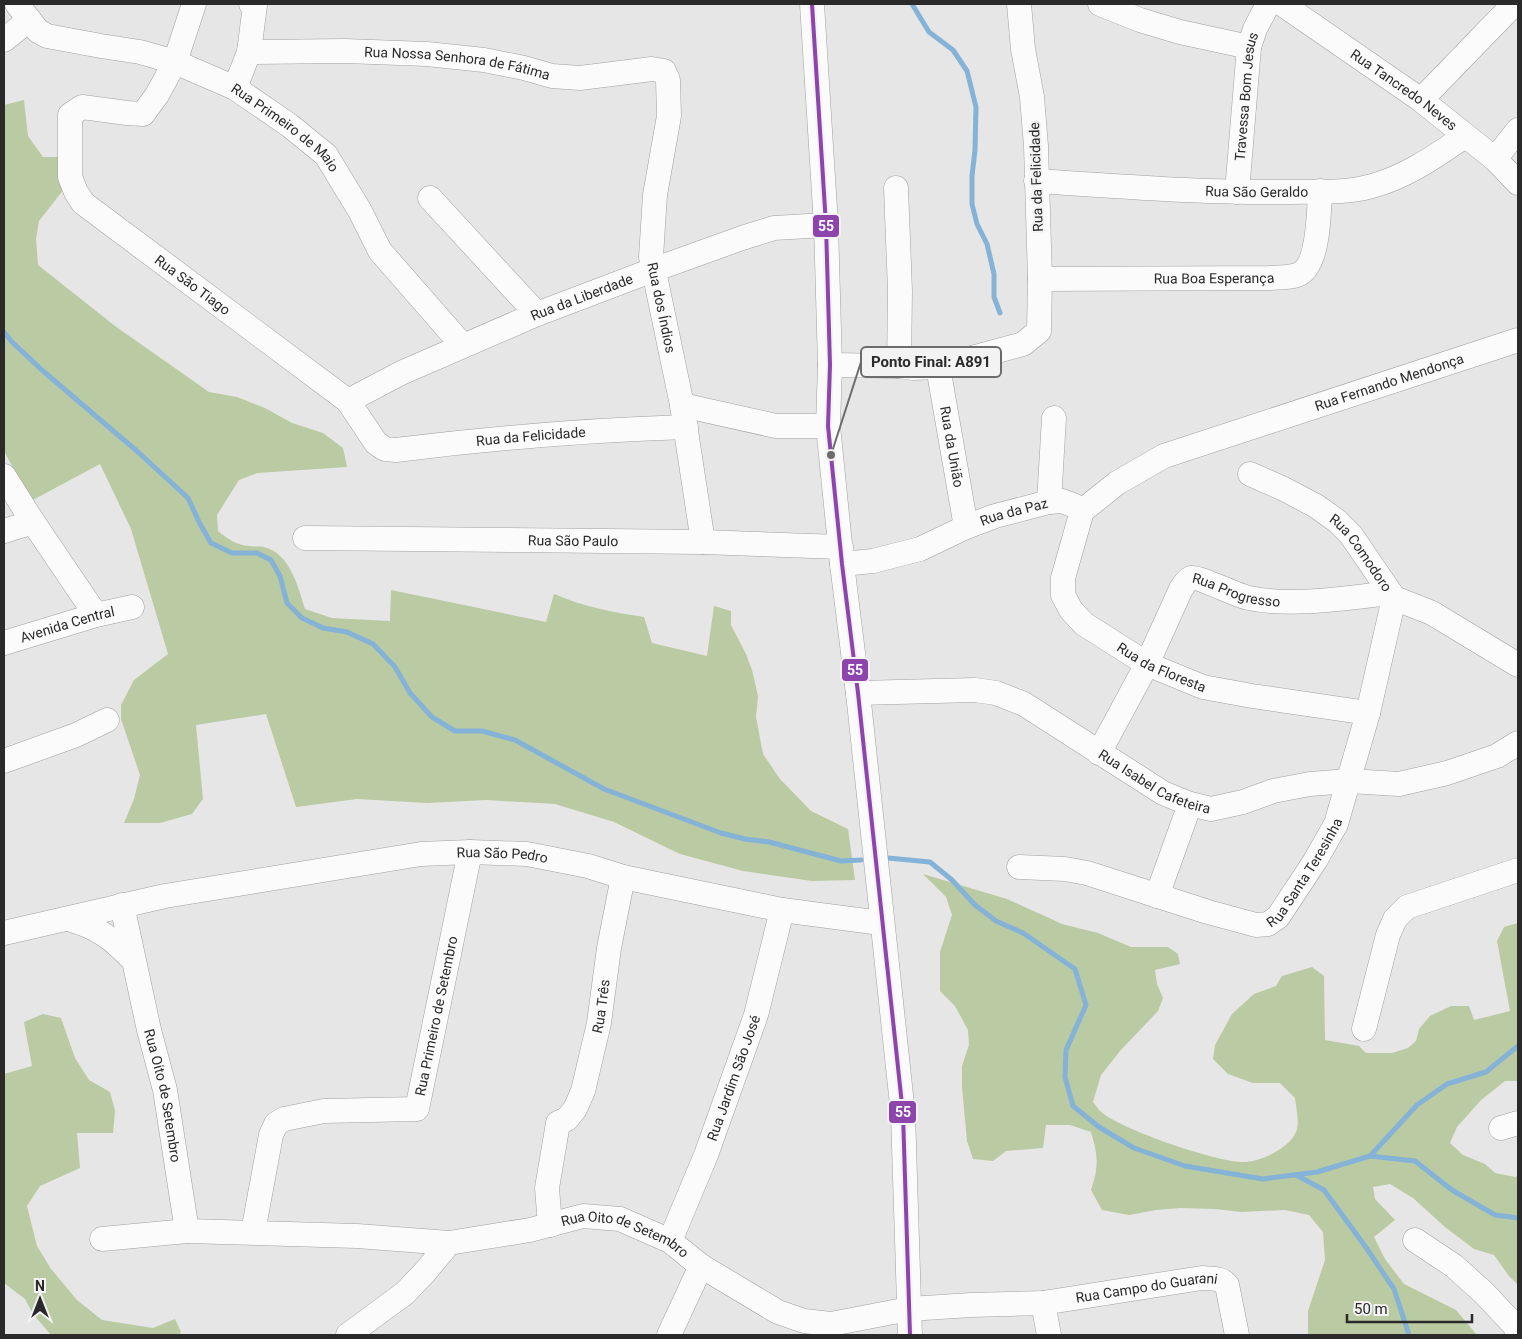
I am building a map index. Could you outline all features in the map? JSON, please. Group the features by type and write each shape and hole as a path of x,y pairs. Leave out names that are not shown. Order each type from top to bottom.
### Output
{"street":[{"path":"175,62 194,4"},
{"path":"235,88 249,52 255,5 251,4"},
{"path":"812,4 826,225 830,366 828,426 903,1114 910,1335"},
{"name":"Rua da Felicidade","path":"938,367 1023,344 1039,331 1040,279 1036,146 1032,97 1023,49 1019,4"},
{"path":"1100,4 1140,20 1180,32 1249,47"},
{"path":"1421,100 1514,4"},
{"name":"Travessa Bom Jesus","path":"1237,192 1249,47 1255,29 1282,5"},
{"name":"Rua Tancredo Neves","path":"1282,5 1421,100 1495,158 1518,183"},
{"path":"4,40 23,12"},
{"name":"Rua Primeiro de Maio","path":"23,12 38,31 47,36 140,52 175,62 235,88 289,124 326,155 360,211 380,251 463,346"},
{"name":"Rua Nossa Senhora de Fátima","path":"249,52 345,51 427,54 484,60 552,76 580,78 652,69 664,72"},
{"name":"Rua São Tiago","path":"175,62 157,95 143,114 82,107 70,115 70,177 76,192 83,203 348,401 376,443"},
{"name":"Rua dos Índios","path":"664,72 668,80 669,116 655,195 651,257 684,416 703,542"},
{"path":"1495,158 1518,130"},
{"name":"Rua São Geraldo","path":"1036,181 1237,192 1346,190 1372,186 1430,160 1465,136"},
{"path":"896,188 900,291 900,366"},
{"name":"Rua Boa Esperança","path":"1040,279 1270,278 1297,275 1303,272 1310,262 1315,247 1320,191"},
{"path":"430,198 537,314"},
{"name":"Rua da Liberdade","path":"348,401 401,374 537,314 653,270 774,228 826,225"},
{"name":"Rua Fernando Mendonça","path":"1082,511 1117,483 1164,456 1518,340"},
{"path":"830,366 938,367"},
{"name":"Rua da União","path":"938,367 966,526"},
{"name":"Rua da Felicidade","path":"376,443 385,449 396,450 470,440 613,429 684,416 776,426 828,426"},
{"path":"1049,502 1054,418"},
{"name":"Rua Comodoro","path":"1250,474 1300,498 1337,521 1351,535 1392,596 1432,613 1518,665"},
{"path":"4,476 96,615"},
{"name":"Rua da Paz","path":"841,556 873,561 920,549 966,526 994,516 1049,502 1062,501 1082,511"},
{"name":"Rua da Floresta","path":"1082,511 1063,578 1063,595 1071,610 1084,624 1147,664 1203,687 1368,713"},
{"path":"4,531 33,522"},
{"name":"Rua São Paulo","path":"305,538 703,542 841,556"},
{"name":"Rua Progresso","path":"1099,752 1147,664 1181,589 1186,581 1191,578 1197,578 1220,589 1248,598 1282,601 1392,596"},
{"name":"Rua Santa Teresinha","path":"1019,867 1065,869 1087,873 1256,926 1268,924 1278,917 1315,861 1336,824 1368,713 1392,596"},
{"name":"Avenida Central","path":"4,643 96,615 132,607"},
{"name":"Rua Isabel Cafeteira","path":"858,693 974,690 996,693 1024,704 1163,793 1190,804 1211,809 1243,802 1273,791 1310,784 1349,781 1399,784 1448,773 1497,756 1518,743"},
{"path":"4,761 76,735 107,720"},
{"path":"1157,896 1190,804"},
{"name":"Rua São Pedro","path":"4,933 68,918 99,921 122,905 184,893 421,854 470,852 527,854 588,866 623,877 782,910 881,923"},
{"name":"Rua Primeiro de Setembro","path":"254,1232 271,1135 276,1124 284,1119 324,1111 417,1109 470,852"},
{"path":"1364,1028 1388,935 1395,919 1407,907 1518,870"},
{"name":"Rua Três","path":"550,1225 547,1188 558,1123 568,1119 575,1110 583,1091 599,1023 609,948 623,877"},
{"name":"Rua Oito de Setembro","path":"122,905 133,960 165,1090 187,1231"},
{"name":"Rua Jardim São José","path":"670,1241 706,1155 756,1015 782,910"},
{"path":"99,921 110,938 133,960"},
{"name":"Rua Oito de Setembro","path":"102,1239 187,1231 357,1236 449,1243 530,1230 583,1216 620,1219 670,1241 700,1266 778,1312 804,1321 831,1324 909,1309 1043,1303"},
{"path":"1416,1240 1454,1266 1484,1293 1514,1325 1518,1332"},
{"path":"348,1335 405,1293 449,1243"},
{"path":"669,1335 700,1266"},
{"name":"Rua Campo do Guarani","path":"1043,1303 1202,1278 1219,1279 1227,1285 1238,1335"},
{"path":"1043,1303 1049,1335"}],"green space":[{"path":"24,100 28,136 43,157 60,157 64,189 39,221 36,239 38,265 115,326 209,392 237,397 265,408 292,423 323,433 343,448 347,467 257,473 239,480 217,515 218,531 236,543 273,550 287,563 292,572 305,609 332,618 390,621 391,590 546,622 554,594 598,608 644,617 652,643 707,656 714,606 731,611 731,625 746,654 758,696 756,717 763,754 780,779 811,811 848,829 855,880 812,881 743,871 680,854 614,822 555,804 486,800 427,803 357,799 296,807 266,714 196,725 203,799 192,814 160,823 124,823 134,799 140,775 121,719 121,705 134,680 168,654 131,529 100,464 31,501 4,451 4,105"},
{"path":"923,874 1007,899 1062,924 1098,933 1131,947 1168,947 1178,954 1180,964 1155,970 1157,984 1163,998 1158,1011 1120,1051 1101,1075 1093,1102 1100,1111 1110,1118 1146,1135 1210,1156 1241,1162 1256,1160 1280,1149 1292,1138 1298,1124 1295,1098 1280,1083 1253,1083 1228,1074 1213,1059 1215,1045 1232,1014 1254,994 1276,986 1282,976 1312,967 1324,976 1325,1040 1359,1046 1366,1053 1392,1053 1408,1048 1416,1041 1419,1029 1430,1016 1451,1006 1469,1006 1474,1020 1510,1011 1497,941 1504,927 1518,923 1518,1081 1505,1081 1481,1100 1457,1127 1450,1143 1463,1155 1485,1164 1495,1173 1518,1176 1518,1285 1494,1255 1474,1249 1445,1227 1413,1198 1390,1184 1373,1187 1375,1199 1395,1220 1374,1237 1385,1259 1404,1284 1456,1310 1477,1335 1308,1335 1308,1311 1325,1260 1323,1232 1309,1215 1285,1210 1241,1212 1180,1208 1129,1215 1102,1210 1091,1190 1097,1161 1091,1132 1070,1125 1046,1125 1043,1148 1006,1151 993,1161 973,1159 967,1141 962,1087 962,1066 969,1045 968,1030 955,1006 940,991 940,952 952,915 946,897"},
{"path":"43,1014 61,1018 75,1058 89,1080 110,1092 115,1111 113,1133 77,1133 80,1168 40,1186 27,1206 37,1246 51,1269 77,1300 102,1320 153,1328 175,1319 181,1332 179,1335 51,1335 33,1314 25,1299 4,1283 4,1074 32,1066 24,1022"}],"waterway":[{"path":"912,4 929,32 953,50 967,71 976,107 972,204 977,224 987,244 994,274 994,297 1000,313"},
{"path":"4,332 43,371 138,452 188,498 211,543 232,553 257,553 271,560 280,576 287,603 302,618 323,628 347,632 373,644 395,667 410,693 432,717 455,731 482,731 515,740 604,789 721,833 769,842 841,861 861,860"},
{"path":"888,858 930,862 952,880 975,905 996,921 1023,933 1075,969 1086,1005 1066,1050 1065,1077 1073,1106 1099,1127 1134,1148 1185,1166 1263,1179 1317,1172 1370,1156 1415,1161 1452,1190 1495,1215 1518,1218"},
{"path":"1370,1156 1417,1105 1447,1084 1486,1072 1518,1046"},
{"path":"1296,1175 1324,1190 1365,1246 1394,1289 1409,1335"}],"transit line":[{"name":"55","path":"812,4 826,225 830,365 828,426 903,1114 910,1335"}],"place":[{"name":"Ponto Final: A891","path":"831,455"}]}
